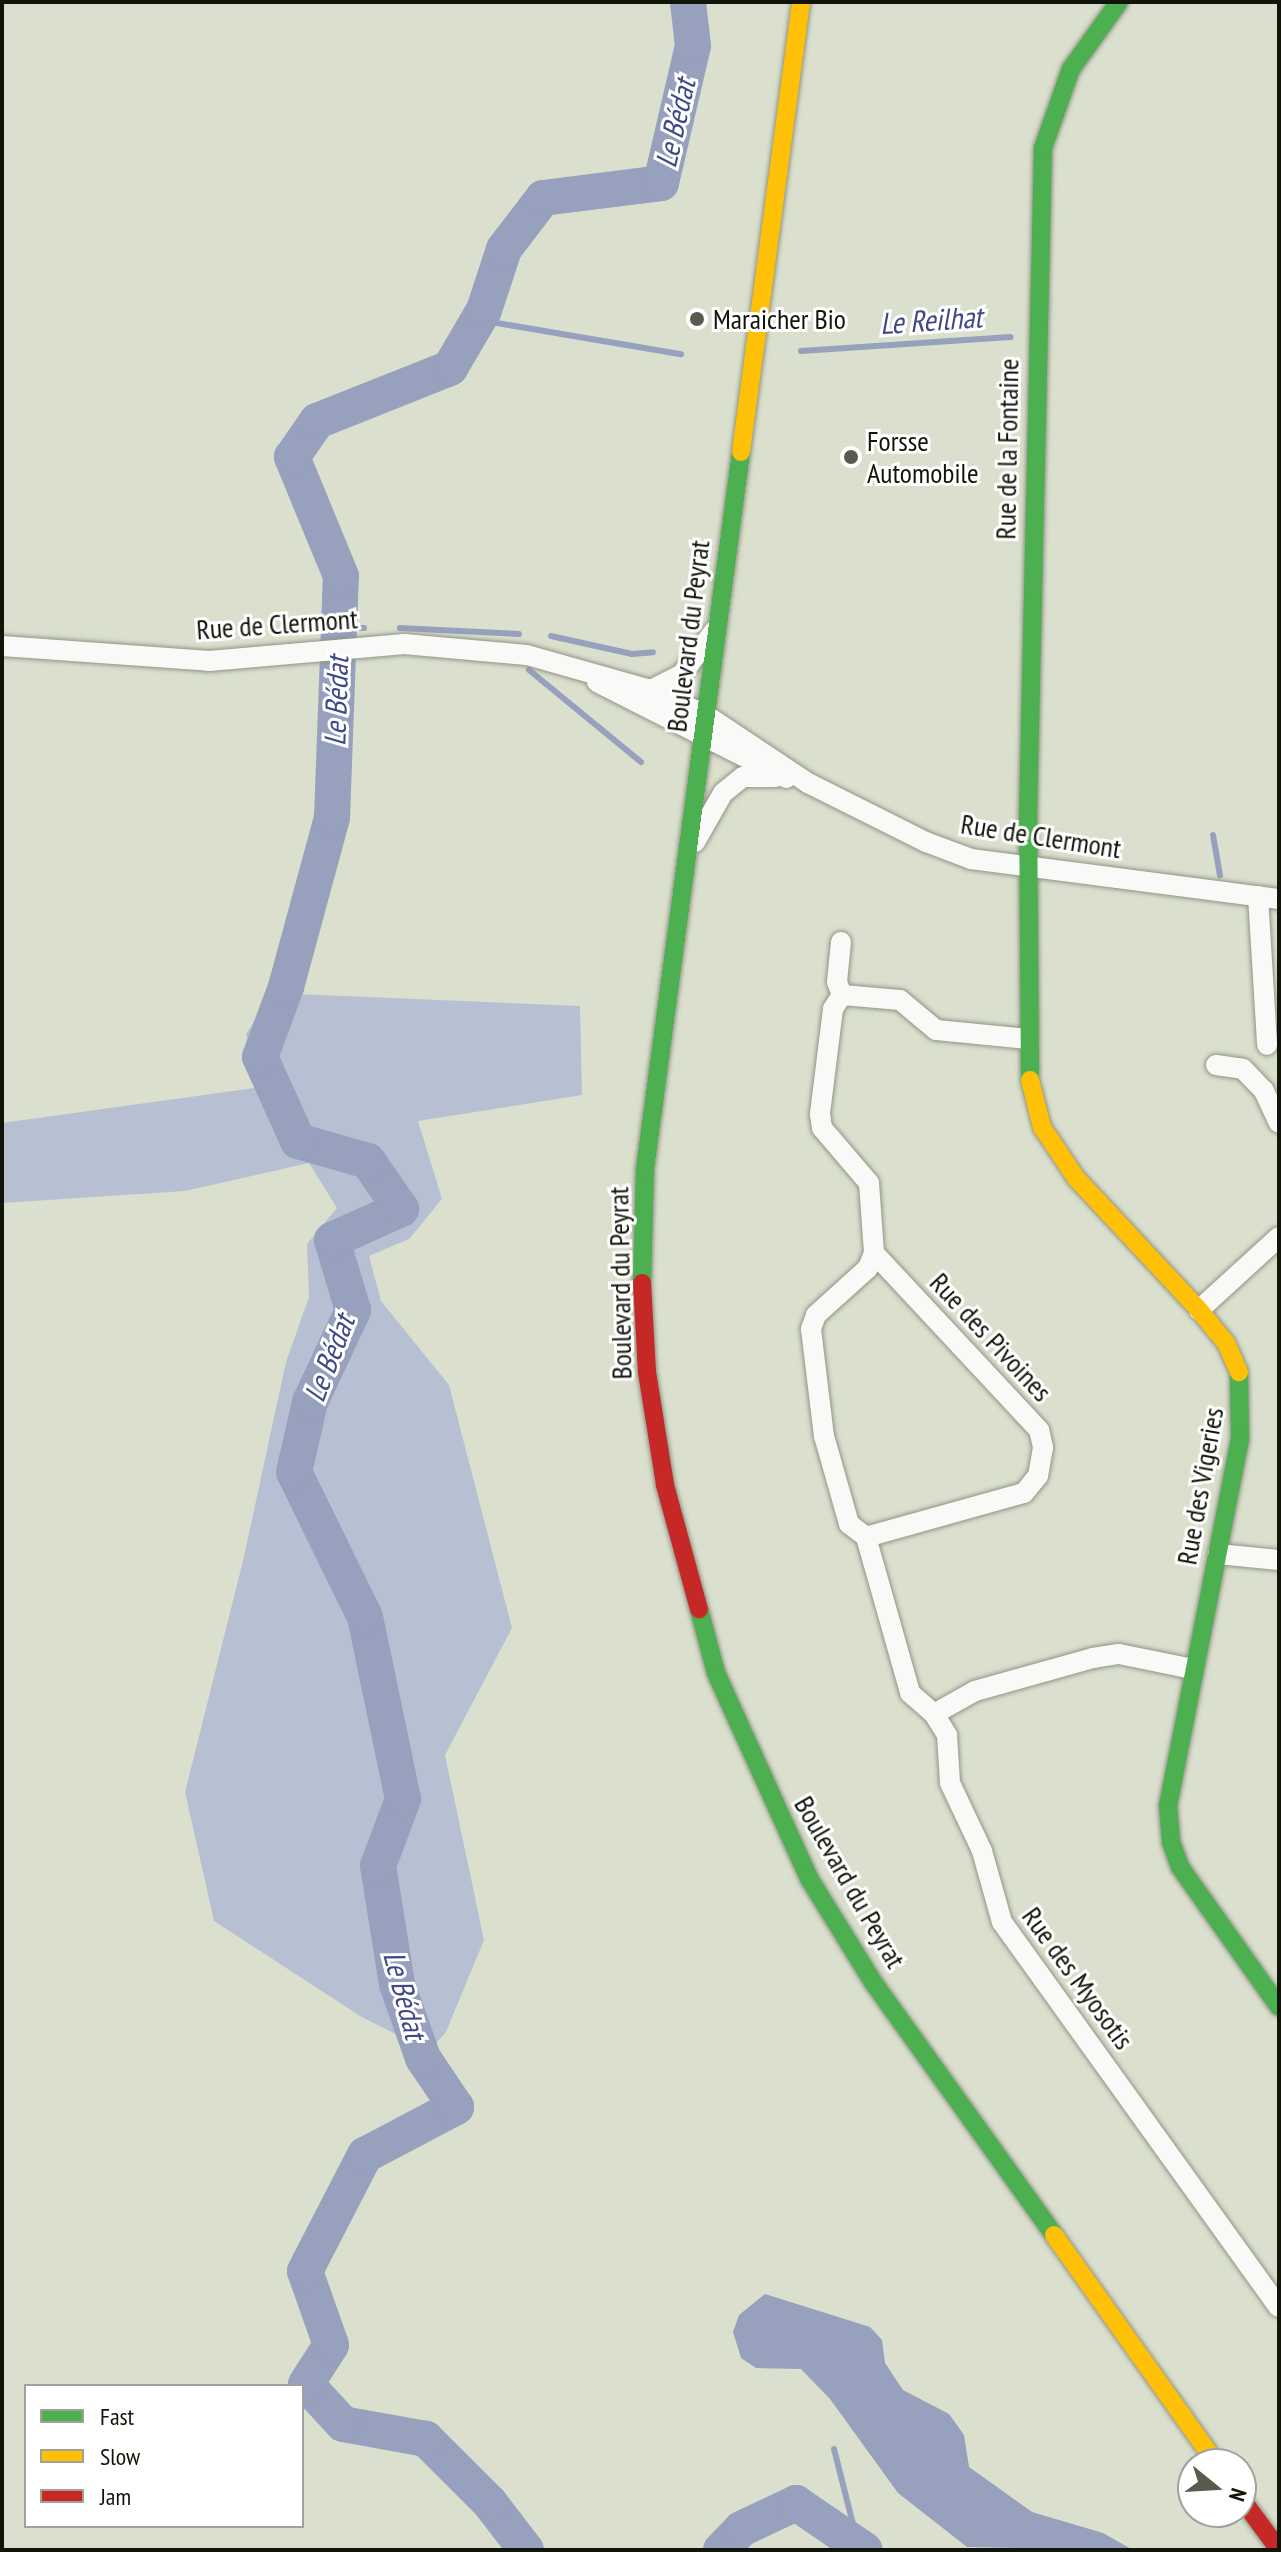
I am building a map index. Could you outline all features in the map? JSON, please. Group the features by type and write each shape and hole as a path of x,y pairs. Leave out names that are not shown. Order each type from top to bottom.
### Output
{"main road":[{"name":"Boulevard du Peyrat","path":"801,2 645,1169 642,1277 647,1372 665,1485 716,1673 810,1880 873,1982 1206,2448"},
{"name":"Rue de la Fontaine","path":"1031,869 1043,148 1071,69 1119,2"},
{"name":"Rue des Vigeries","path":"1031,869 1030,1095 1042,1127 1076,1178 1226,1343 1241,1375 1244,1402 1218,1554 1168,1806 1171,1842 1180,1867 1279,2007"},
{"path":"1257,2520 1279,2550"}],"street":[{"path":"651,690 682,674 716,628"},
{"name":"Rue de Clermont","path":"2,646 209,661 355,647 454,646 569,666 651,690 706,715 808,783 926,842 971,859 1279,899"},
{"name":"Rue de Clermont","path":"569,666 703,740 783,777 808,783"},
{"name":"Rue de Clermont","path":"683,868 723,793 743,777 783,777"},
{"path":"1258,896 1267,1045"},
{"path":"841,942 837,982 842,995"},
{"path":"842,995 900,1000 936,1030 1028,1039"},
{"path":"842,995 833,1009 820,1114 822,1128 869,1183 874,1253"},
{"path":"1216,1065 1243,1069 1264,1091 1279,1123"},
{"path":"1199,1310 1279,1237"},
{"name":"Rue des Myosotis","path":"874,1253 868,1268 816,1315 811,1329 824,1436 849,1524 866,1537 910,1693 934,1714 947,1735 950,1783 982,1851 1002,1922 1279,2307"},
{"name":"Rue des Pivoines","path":"866,1537 1024,1493 1038,1476 1043,1447 1039,1430 874,1253"},
{"path":"1218,1554 1279,1560"},
{"path":"934,1714 975,1691 1093,1658 1119,1654 1193,1669"}],"shaded area":[{"path":"273,993 580,1006 582,1095 418,1121 442,1199 409,1239 369,1256 381,1301 449,1385 512,1628 445,1755 484,1940 446,2032 429,2051 360,2016 214,1921 185,1792 243,1561 286,1362 309,1297 307,1244 337,1208 309,1163 185,1191 2,1203 2,1123 261,1087 246,1034"},
{"path":"765,2294 870,2327 882,2340 885,2363 903,2390 949,2414 964,2435 969,2467 1032,2512 1103,2533 1133,2550 967,2547 898,2493 830,2399 801,2369 756,2368 741,2358 733,2332 739,2315"}],"waterway":[{"name":"Le Bédat","path":"526,2550 490,2503 426,2439 343,2424 306,2384 331,2345 305,2271 365,2155 456,2107 423,2058 397,1984 378,1866 403,1799 365,1617 294,1472 310,1402 353,1310 332,1240 401,1209 368,1161 298,1141 260,1057 286,987 332,818 341,576 292,457 317,421 450,368 484,310 504,249 543,198 661,183 693,46 688,2"},
{"name":"Le Reilhat","path":"479,320 681,354"},
{"name":"Le Reilhat","path":"801,351 1011,337"},
{"path":"347,647 347,628 364,628"},
{"path":"400,628 519,634"},
{"path":"551,636 632,654 653,652"},
{"path":"529,670 641,762"},
{"path":"1213,835 1220,875"},
{"path":"1275,1027 1277,1041"},
{"path":"834,2449 858,2544"},
{"name":"Le Bédat","path":"721,2550 741,2529 796,2503 865,2550"}],"traffic: fast":[{"path":"1030,1080 1028,818 1043,148 1071,69 1119,2"},
{"path":"642,1283 645,1169 741,452"},
{"path":"1239,1372 1240,1439 1168,1806 1171,1842 1180,1867 1279,2007"},
{"path":"699,1609 716,1673 810,1880 873,1982 1054,2235"}],"traffic: slow":[{"path":"741,452 801,2"},
{"path":"1030,1080 1042,1127 1076,1178 1199,1310 1226,1343 1239,1372"},
{"path":"1054,2235 1206,2448"}],"traffic: jam":[{"path":"642,1283 647,1372 665,1485 699,1609"},
{"path":"1257,2520 1279,2550"}],"place":[{"name":"Maraicher Bio","path":"697,319"},
{"name":"Forsse Automobile","path":"851,457"}]}
